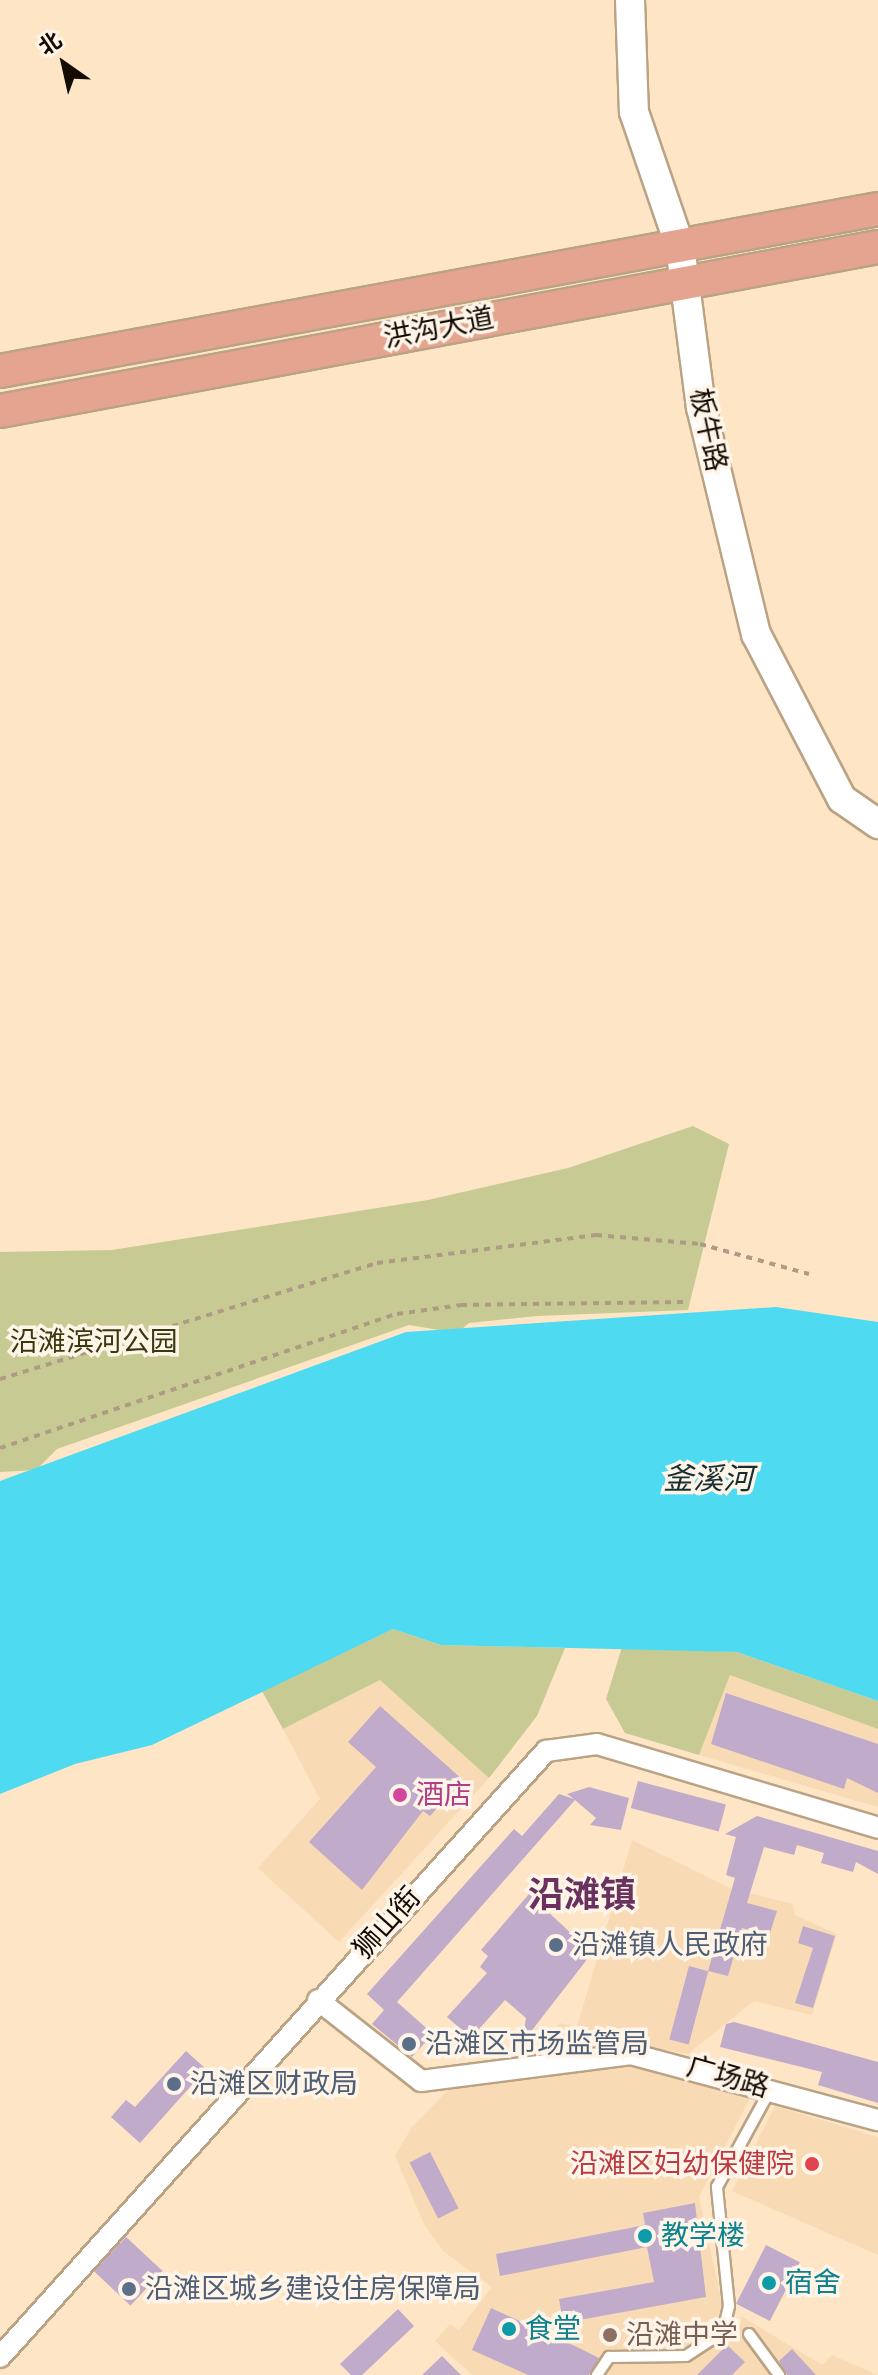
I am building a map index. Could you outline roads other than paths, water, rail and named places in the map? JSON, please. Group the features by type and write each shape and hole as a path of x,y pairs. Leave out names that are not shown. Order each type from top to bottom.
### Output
{"main road":[{"name":"板牛路","path":"630,0 634,112 680,246 701,407 756,634 842,799 878,824"},
{"name":"洪沟大道","path":"0,371 878,209"},
{"name":"洪沟大道","path":"0,411 878,247"}],"street":[{"name":"狮山街","path":"0,2357 533,1760 562,1745 597,1744 878,1828"},
{"name":"广场路","path":"318,2000 421,2081 631,2054 878,2120"}],"lane":[{"path":"597,2375 609,2357 686,2356 723,2332 729,2306 717,2187 770,2090"},
{"path":"749,2334 779,2375"}],"water":[{"name":"釜溪河","path":"776,1307 878,1322 878,1701 737,1652 441,1645 393,1629 152,1745 75,1764 0,1794 0,1481 406,1332"}],"place":[{"name":"酒店","path":"400,1795"},
{"name":"沿滩镇人民政府","path":"556,1945"},
{"name":"沿滩区市场监管局","path":"409,2044"},
{"name":"沿滩区财政局","path":"174,2084"},
{"name":"沿滩区妇幼保健院","path":"812,2164"},
{"name":"教学楼","path":"645,2236"},
{"name":"宿舍","path":"769,2283"},
{"name":"沿滩区城乡建设住房保障局","path":"129,2289"},
{"name":"食堂","path":"509,2329"},
{"name":"沿滩中学","path":"610,2335"}],"district":[{"name":"沿滩镇","path":"582,1896"}],"park label":[{"name":"沿滩滨河公园","path":"94,1342"}]}
